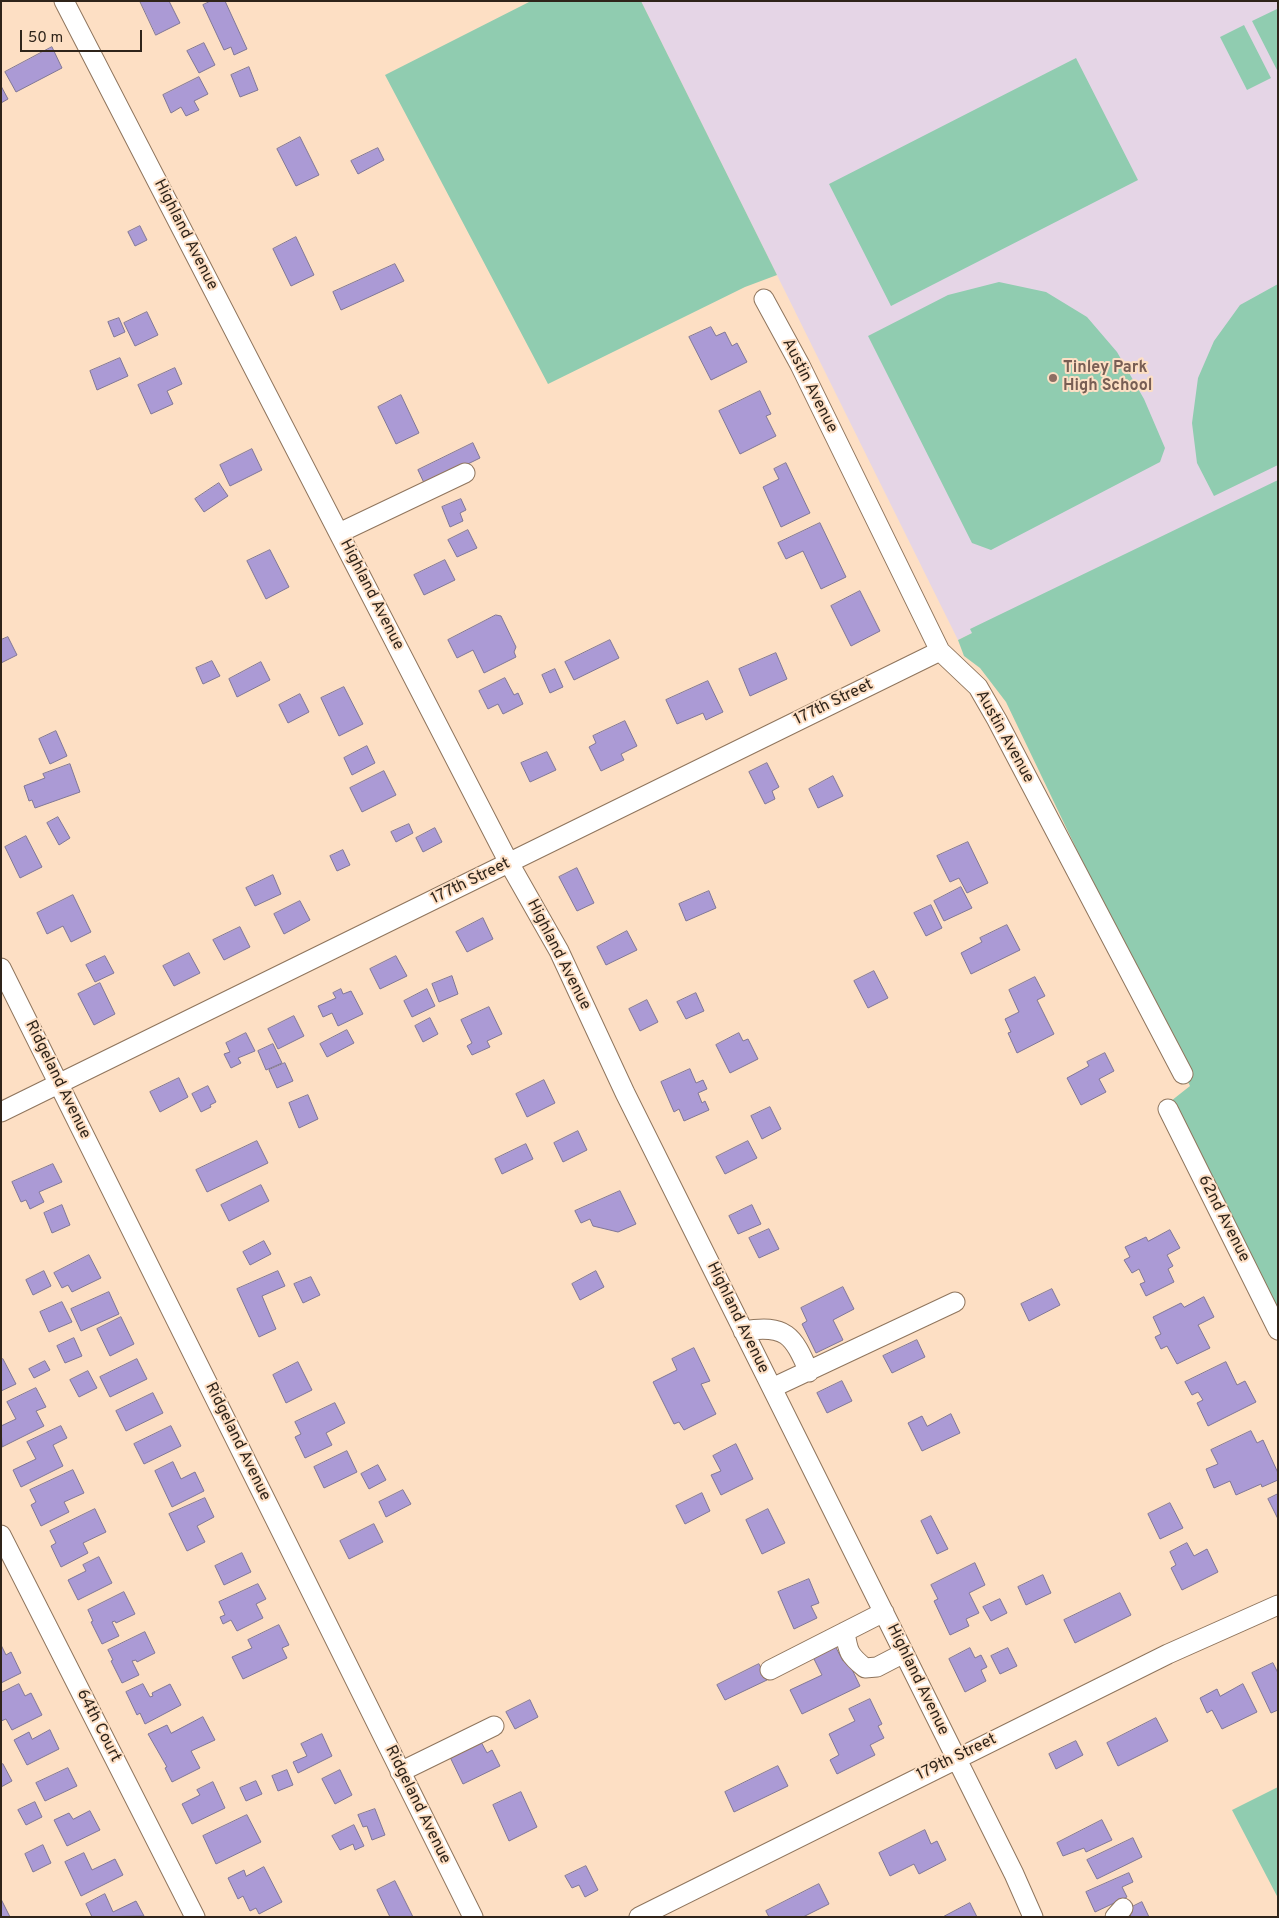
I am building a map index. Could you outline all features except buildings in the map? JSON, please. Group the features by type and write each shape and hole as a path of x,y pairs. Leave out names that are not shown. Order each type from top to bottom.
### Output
{"street":[{"name":"Highland Avenue","path":"64,1 509,863 558,951 625,1093 884,1612 1033,1917"},
{"name":"Austin Avenue","path":"764,300 800,365 940,652 978,687 1183,1074"},
{"path":"339,533 465,473"},
{"name":"177th Street","path":"1,1112 940,652"},
{"name":"Ridgeland Avenue","path":"1,968 473,1917"},
{"name":"62nd Avenue","path":"1168,1109 1278,1330"},
{"path":"772,1388 955,1302"},
{"path":"743,1331 761,1328 775,1329 787,1335 798,1348 809,1372"},
{"name":"64th Court","path":"1,1535 195,1917"},
{"name":"179th Street","path":"639,1917 1168,1654 1278,1605"},
{"path":"770,1670 884,1612"},
{"path":"845,1632 847,1649 865,1668 877,1668 904,1654"},
{"path":"400,1772 494,1726"}],"shaded area":[{"name":"Tinley Park High School","path":"641,1 1278,1 1278,481 958,640"}],"green space":[{"path":"531,1 641,1 777,275 745,287 548,384 385,75"},
{"path":"1277,9 1278,11 1278,72 1252,21"},
{"path":"1244,25 1271,78 1247,90 1220,37"},
{"path":"1076,58 1138,180 891,306 829,184"},
{"path":"999,282 1046,292 1087,317 1117,352 1144,399 1165,448 1160,462 991,550 972,543 868,336 948,295"},
{"path":"1278,284 1278,465 1214,496 1197,463 1192,423 1198,378 1214,341 1240,305"},
{"path":"1278,480 1278,1311 1171,1101 1190,1086 1006,702 980,668 964,656 958,640 972,633 970,629"},
{"path":"1278,1787 1278,1898 1232,1810"}],"place":[{"name":"Tinley Park High School","path":"1053,378"}]}
